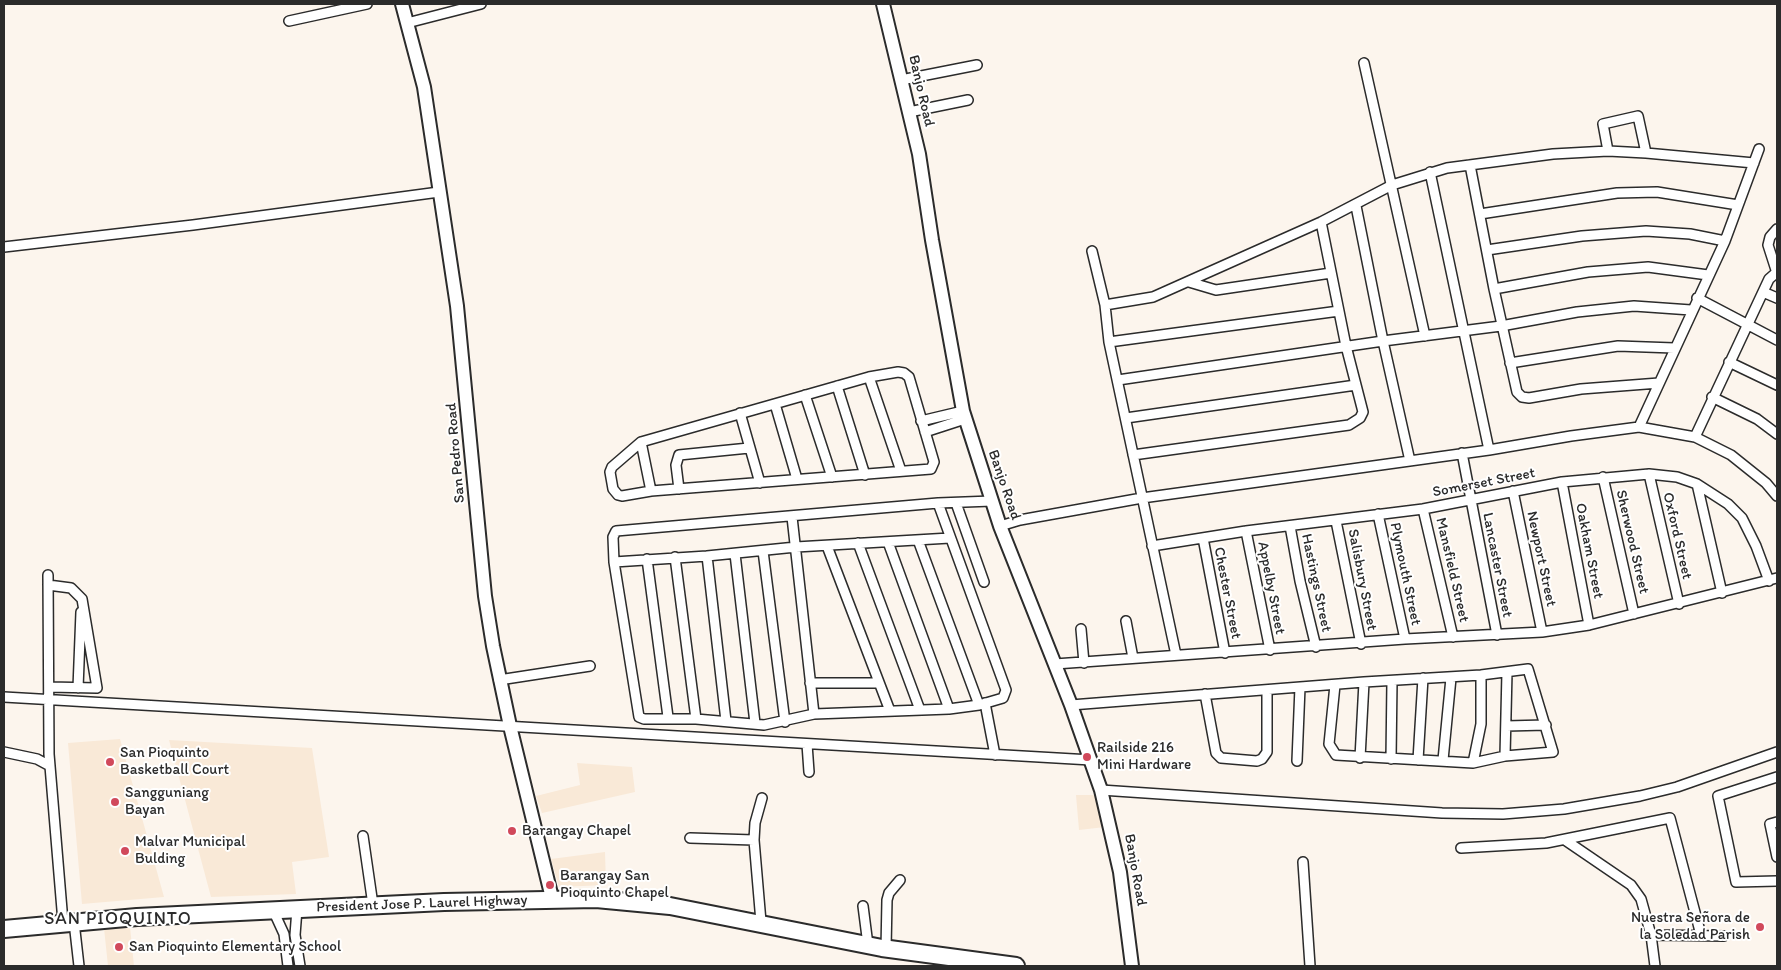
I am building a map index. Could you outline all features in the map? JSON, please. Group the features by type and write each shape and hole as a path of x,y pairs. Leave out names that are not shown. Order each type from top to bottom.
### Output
{"highway":[{"name":"President Jose P. Laurel Highway","path":"4,929 68,922 273,910 552,898 634,901 761,922 868,946 1016,966"}],"street":[{"path":"288,21 367,4"},
{"name":"San Pedro Road","path":"402,4 424,87 458,306 485,596 499,680 552,898"},
{"path":"407,23 481,4"},
{"name":"Banjo Road","path":"883,4 919,154 933,250 964,415 1000,526 1071,705 1101,790 1120,872 1132,966"},
{"path":"1364,63 1426,336"},
{"path":"901,80 977,65"},
{"path":"909,112 968,100"},
{"path":"1608,151 1603,124 1638,116 1646,153"},
{"path":"1640,427 1691,310 1725,241 1759,149"},
{"path":"1105,305 1153,297 1356,206 1392,186 1430,172 1553,154 1608,151 1754,164"},
{"path":"1470,165 1517,392 1522,397 1529,398 1581,389 1659,383"},
{"path":"1430,172 1489,450"},
{"path":"4,248 193,226 439,192"},
{"path":"1480,214 1617,193 1657,192 1738,205"},
{"path":"1356,206 1383,341 1410,461"},
{"path":"1133,455 1357,422 1363,412 1338,311 1321,222"},
{"path":"1695,437 1712,397 1769,279 1777,273 1768,245 1770,237 1777,229"},
{"path":"1487,250 1582,236 1646,230 1690,234 1725,241"},
{"path":"1092,251 1105,305 1109,342 1176,655"},
{"path":"1494,288 1588,272 1648,268 1708,275"},
{"path":"1189,282 1216,290 1331,273"},
{"path":"1763,292 1777,298"},
{"path":"1697,298 1777,340"},
{"path":"1118,380 1346,346 1502,326 1577,312 1634,306 1691,310"},
{"path":"1109,342 1338,311"},
{"path":"1510,363 1618,346 1674,348"},
{"path":"1730,362 1777,385"},
{"path":"904,372 909,377 934,462 931,469 651,491 622,496 618,495 613,489 610,472 612,467 641,442 869,377 904,372"},
{"path":"869,377 901,470"},
{"path":"1126,418 1356,385"},
{"path":"837,386 865,475"},
{"path":"805,395 832,477"},
{"path":"1712,397 1757,419 1777,434"},
{"path":"775,404 797,479"},
{"path":"740,414 760,483"},
{"path":"921,421 964,415"},
{"path":"925,432 964,415"},
{"path":"1000,526 1020,520 1142,498 1462,454 1640,427 1695,437 1731,455 1766,483 1777,496"},
{"path":"641,442 651,491"},
{"path":"679,489 676,464 679,455 749,448"},
{"name":"Lancaster Street","path":"1462,454 1497,635"},
{"name":"Somerset Street","path":"1152,546 1246,531 1336,521 1423,508 1562,482 1649,474 1677,477 1696,484 1720,497 1742,518 1773,579"},
{"name":"Oxford Street","path":"1649,474 1679,604"},
{"name":"Sherwood Street","path":"1603,477 1634,614"},
{"name":"Oakham Street","path":"1562,482 1589,625"},
{"path":"1696,484 1722,593"},
{"name":"Newport Street","path":"1513,491 1542,632"},
{"path":"938,503 1006,690 1002,698 982,704 949,708 814,714 764,726 755,723 696,718 668,717 644,719 637,714 614,562 614,537 620,529 792,517 938,503 992,501"},
{"path":"956,502 984,582"},
{"name":"Mansfield Street","path":"1423,508 1453,637"},
{"name":"Plymouth Street","path":"1378,514 1405,639"},
{"path":"792,517 814,714"},
{"name":"Salisbury Street","path":"1336,521 1361,644"},
{"name":"Hastings Street","path":"1290,526 1300,581 1316,646"},
{"name":"Appelby Street","path":"1246,531 1270,650"},
{"path":"614,562 763,552 796,547 950,538"},
{"name":"Chester Street","path":"1203,538 1225,653"},
{"path":"918,540 982,704 995,755"},
{"path":"888,542 949,708"},
{"path":"858,543 920,710"},
{"path":"826,546 890,711"},
{"path":"763,552 785,722"},
{"path":"735,554 755,723"},
{"path":"706,556 726,721"},
{"path":"676,557 696,718"},
{"path":"647,559 668,717"},
{"path":"48,575 50,766 68,922 79,966"},
{"path":"1055,664 1361,644 1405,639 1542,632 1589,625 1773,579"},
{"path":"48,585 70,588 82,599 98,688 49,687"},
{"path":"78,688 82,599"},
{"path":"1126,621 1133,658"},
{"path":"1081,629 1084,663"},
{"path":"499,680 590,666"},
{"path":"1071,705 1364,682 1451,678 1528,669 1553,752 1504,756 1473,763 1442,760 1391,760 1336,755 1329,744 1335,685"},
{"path":"1504,756 1508,672"},
{"path":"1473,763 1481,724 1481,675"},
{"path":"1418,760 1423,678"},
{"path":"1442,760 1451,678"},
{"path":"1391,760 1392,681"},
{"path":"1360,758 1364,682"},
{"path":"810,683 879,683"},
{"path":"1297,761 1300,687"},
{"path":"1205,694 1216,753 1221,758 1257,760 1262,759 1267,752 1266,690"},
{"path":"4,697 1091,760"},
{"path":"1506,726 1546,725"},
{"path":"807,744 809,772"},
{"path":"4,752 38,759 50,766"},
{"path":"1101,790 1442,814 1502,814 1564,809 1640,796 1677,787 1777,752"},
{"path":"1777,777 1718,796 1736,882 1777,881"},
{"path":"761,922 754,840 755,823 762,798"},
{"path":"1461,848 1565,840 1670,818 1701,935"},
{"path":"1777,822 1770,824 1777,857"},
{"path":"363,836 373,905"},
{"path":"690,838 754,840"},
{"path":"1565,840 1632,885 1641,899 1651,935 1655,966"},
{"path":"1303,862 1310,966"},
{"path":"886,949 887,900 889,893 900,880"},
{"path":"863,906 868,946"},
{"path":"296,909 295,935 300,966"},
{"path":"273,910 284,934 288,966"},
{"path":"1651,935 1724,936"}],"shaded area":[{"path":"120,739 164,897 82,904 68,743"},
{"path":"169,740 312,748 329,857 292,862 296,894 211,897"},
{"path":"577,763 632,767 635,792 542,813 536,796 580,785"},
{"path":"1076,795 1099,795 1105,827 1079,830"},
{"path":"605,852 606,885 559,887 551,859"},
{"name":"San Pioquinto Elementary School","path":"130,927 134,966 108,966 104,928"}],"place":[{"name":"Railside 216 Mini Hardware","path":"1087,757"},
{"name":"San Pioquinto Basketball Court","path":"110,762"},
{"name":"Sangguniang Bayan","path":"115,802"},
{"name":"Barangay Chapel","path":"512,831"},
{"name":"Malvar Municipal Bulding","path":"125,851"},
{"name":"Barangay San Pioquinto Chapel","path":"550,885"},
{"name":"Nuestra Señora de la Soledad Parish","path":"1760,927"},
{"name":"San Pioquinto Elementary School","path":"119,947"}],"district":[{"name":"SAN PIOQUINTO","path":"118,919"}]}
